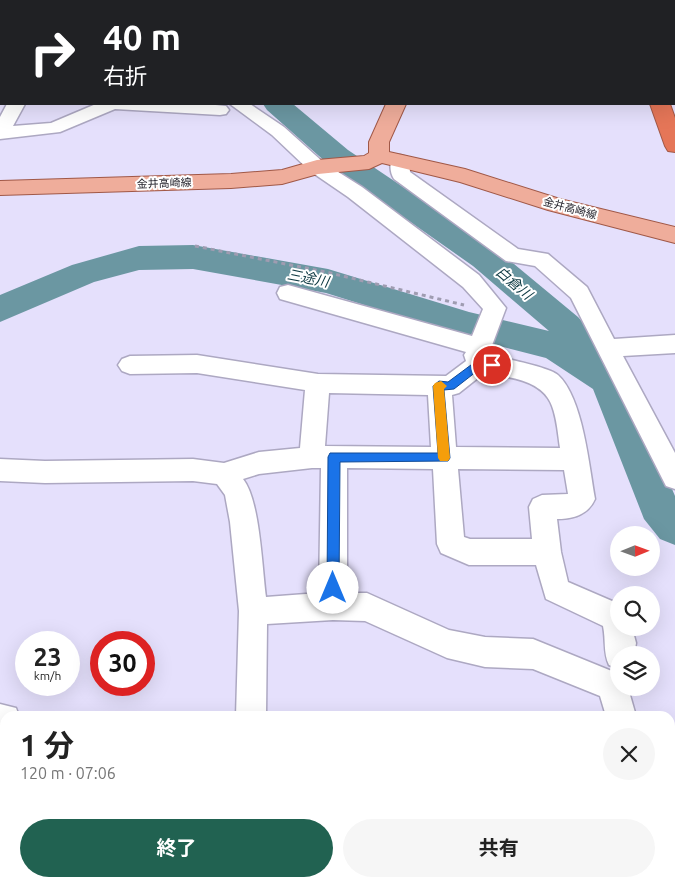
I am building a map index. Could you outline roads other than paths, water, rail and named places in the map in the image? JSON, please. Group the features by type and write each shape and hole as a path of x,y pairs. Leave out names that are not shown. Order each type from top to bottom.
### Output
{"highway":[{"path":"660,105 675,146"}],"main road":[{"path":"383,160 379,142 396,105"},
{"name":"金井高崎線","path":"0,188 282,177 322,167 383,160 456,174 556,205 675,235"}],"street":[{"path":"0,133 15,105"},
{"path":"70,121 76,105"},
{"path":"0,133 54,128 109,105"},
{"path":"134,105 220,110"},
{"path":"130,365 197,364 318,383 451,386 486,335 495,308 471,281 278,131 240,105"},
{"path":"383,160 512,256 541,259 579,293 675,478"},
{"path":"288,293 486,335 505,367 549,381 564,403 582,498 570,507 542,507 548,552 556,590 616,617 621,646"},
{"path":"607,348 675,344"},
{"path":"318,383 333,606"},
{"path":"439,386 451,544 469,552 548,552"},
{"path":"0,470 45,472 193,470 224,474 259,463 323,457 575,459"},
{"path":"224,474 237,491 243,522 253,611 251,711"},
{"path":"253,611 333,606 367,607 447,644 485,652 532,654 610,685"},
{"path":"615,696 619,711"}],"waterway":[{"name":"白倉川","path":"278,105 338,157 485,258 566,326 593,358 608,380"},
{"name":"三途川","path":"0,309 84,273 139,258 193,257 328,281 469,325 557,347 608,380"},
{"name":"白倉川","path":"608,380 658,506 675,526"}]}
